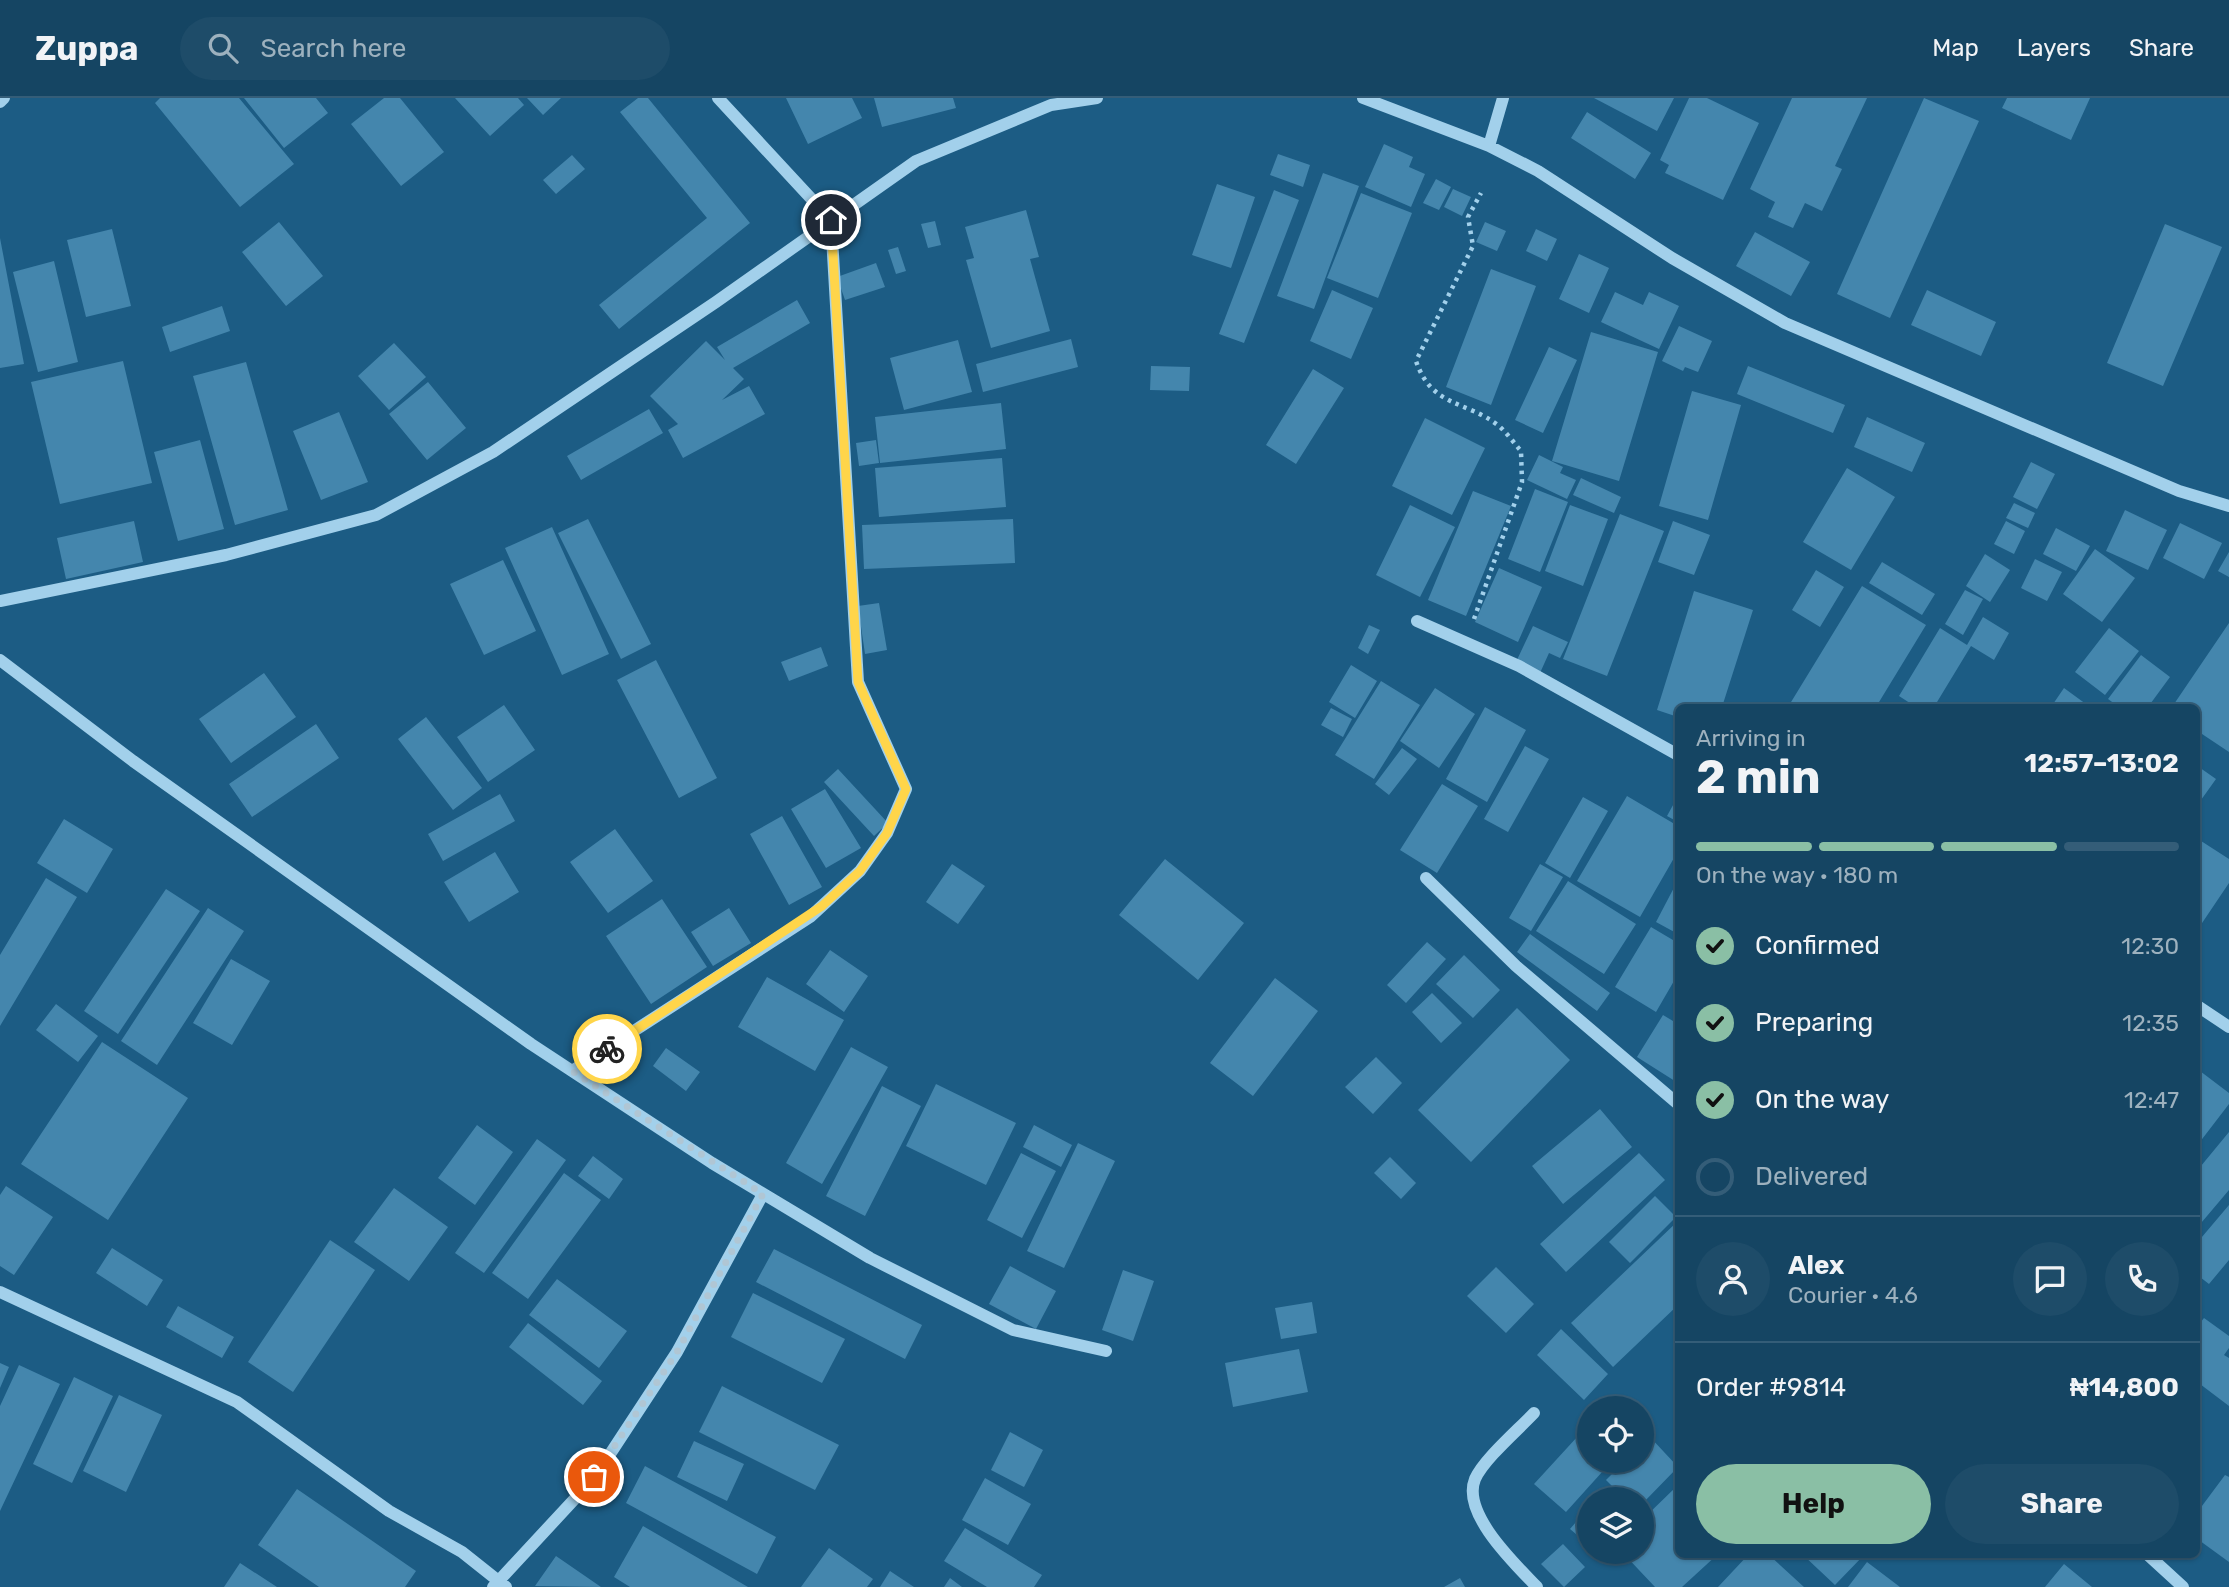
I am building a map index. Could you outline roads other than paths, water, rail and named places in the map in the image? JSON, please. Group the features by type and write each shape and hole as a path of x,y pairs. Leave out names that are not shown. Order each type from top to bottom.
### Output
{"street":[{"path":"0,102 4,98"},
{"path":"572,1071 810,917 860,871 887,833 906,789 858,682 831,220 718,98"},
{"path":"0,601 226,555 376,515 493,452 716,303 916,161 1051,105 1097,98"},
{"path":"1363,98 1489,146 1538,171 1672,258 1785,323 2179,491 2229,506"},
{"path":"1489,146 1503,98"},
{"path":"1417,621 1519,666 1675,753"},
{"path":"0,660 156,777 572,1071 763,1194 870,1258 1013,1330 1106,1351"},
{"path":"1426,878 1516,966 1675,1101"},
{"path":"2200,1008 2229,1027"},
{"path":"0,1292 237,1402 389,1511 462,1552 499,1585 594,1477 677,1352 763,1194"},
{"path":"1534,1413 1476,1476 1471,1493 1477,1513 1537,1587"},
{"path":"2151,1558 2183,1587"}]}
